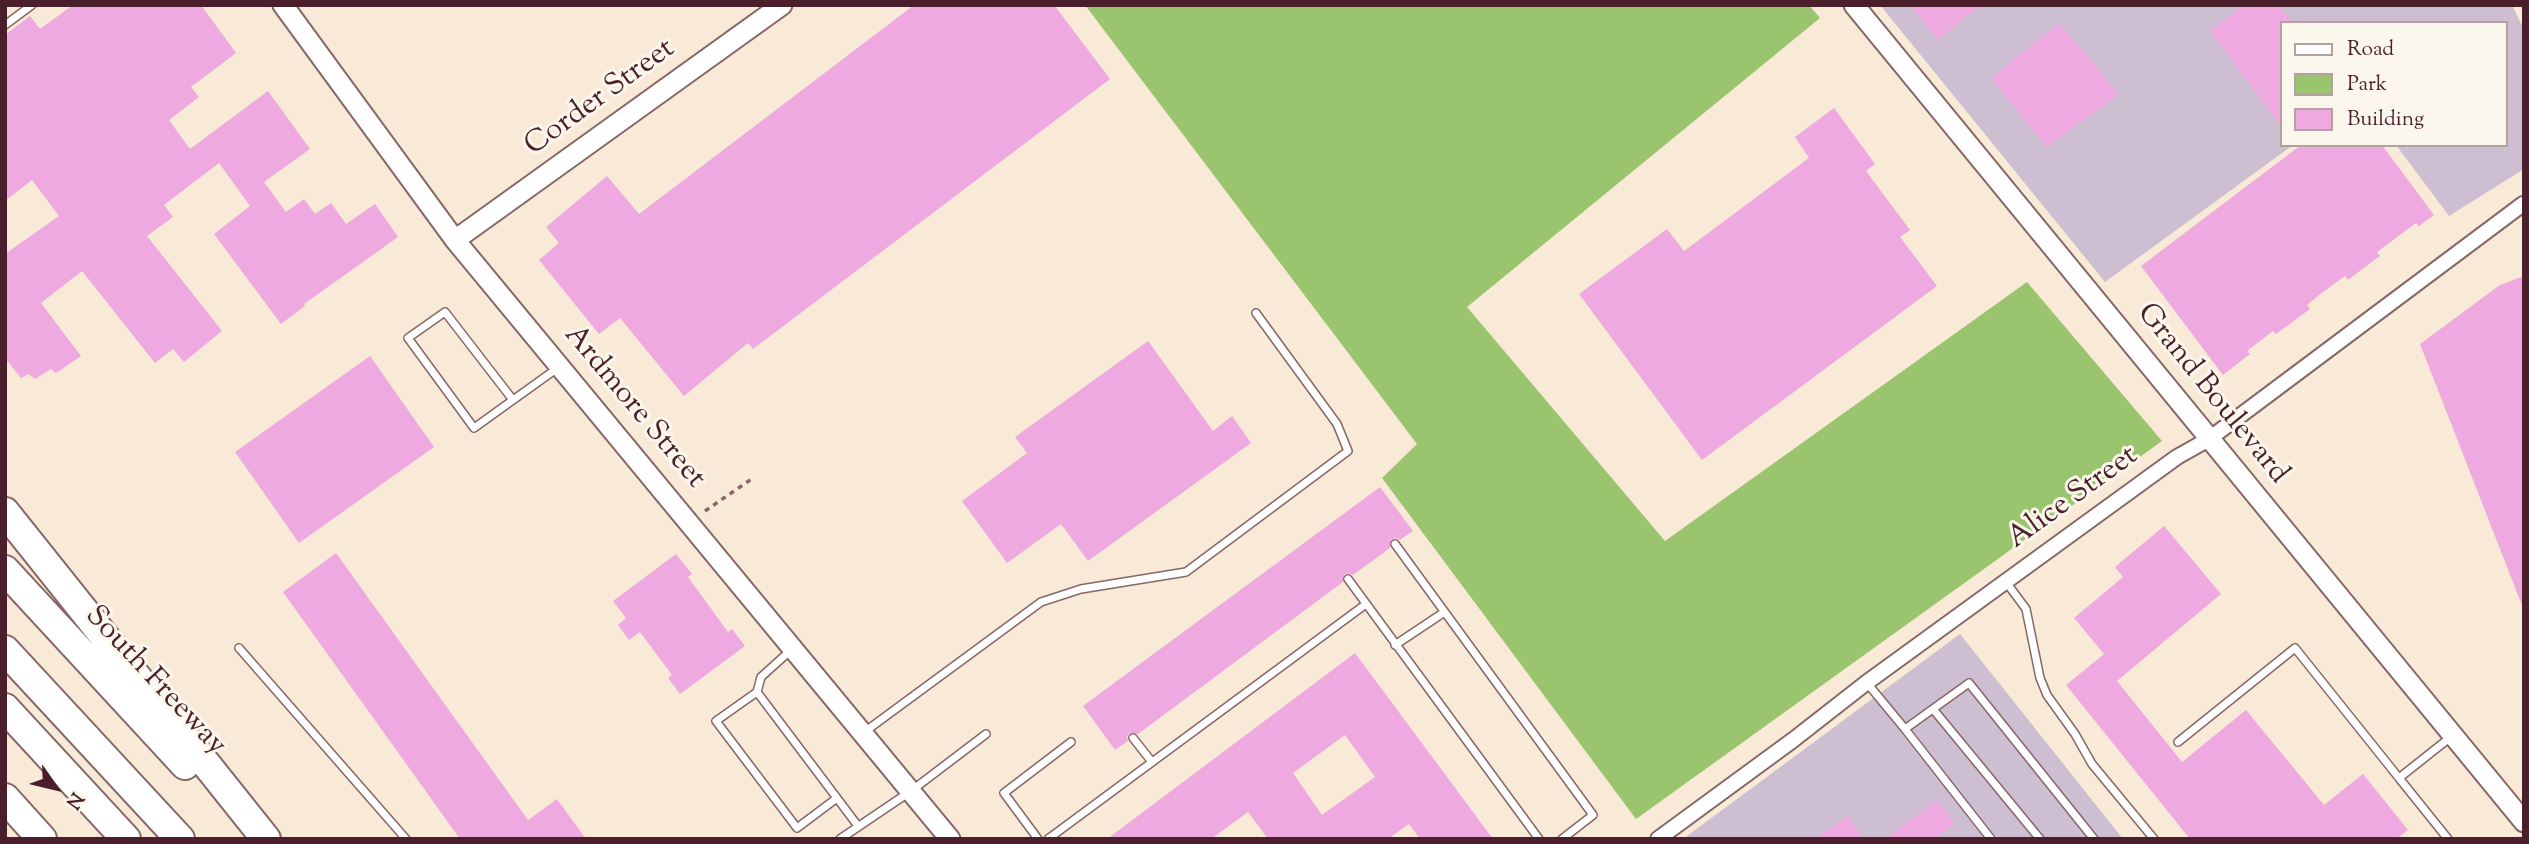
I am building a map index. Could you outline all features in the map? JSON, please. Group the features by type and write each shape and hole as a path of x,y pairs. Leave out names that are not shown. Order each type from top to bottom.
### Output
{"highway":[{"path":"5,512 266,839"},
{"name":"South Freeway","path":"5,570 254,839"},
{"path":"5,650 180,839"},
{"path":"5,708 126,839"},
{"path":"10,804 42,839"}],"street":[{"name":"Ardmore Street","path":"283,5 455,240 950,839"},
{"name":"Corder Street","path":"455,240 782,5"},
{"name":"Grand Boulevard","path":"1854,5 2524,822"},
{"name":"Alice Street","path":"1658,839 1793,740 1866,682 2177,457 2209,439 2523,204"}],"lane":[{"path":"5,25 32,5"},
{"path":"513,400 445,312 408,338 474,428 513,400 559,366"},
{"path":"863,733 1041,602 1081,589 1186,572 1348,451 1337,424 1256,313"},
{"path":"1395,544 1593,815 1562,839"},
{"path":"1348,579 1539,839"},
{"path":"2005,582 2026,609 2040,678 2047,695 2076,734 2092,764 2154,839"},
{"path":"1050,838 1366,604"},
{"path":"1395,645 1443,612"},
{"path":"239,648 406,839"},
{"path":"793,648 761,677 757,692 716,721 797,828 837,798"},
{"path":"2178,742 2295,648 2448,839"},
{"path":"1866,682 1991,839"},
{"path":"1905,729 1969,683 2094,839"},
{"path":"757,692 858,827"},
{"path":"1933,709 2040,839"},
{"path":"840,839 911,791 986,734"},
{"path":"2399,778 2452,736"},
{"path":"1133,738 1152,762"},
{"path":"1038,839 1004,793 1071,742"}],"path":[{"path":"689,523 753,478"}],"shaded area":[{"path":"1880,5 2512,5 2524,30 2524,169 2449,216 2397,147 2508,147 2508,21 2280,21 2280,147 2290,147 2105,282"},
{"path":"1960,634 2123,839 1683,839"}],"green space":[{"path":"1085,5 1809,5 1820,18 1467,307 1665,541 2027,282 2162,441 1636,819 1382,478 1417,444"}],"building":[{"path":"73,5 201,5 236,53 191,87 199,97 169,120 190,149 268,91 310,149 264,182 286,212 304,199 315,214 331,203 346,224 375,204 398,237 304,304 305,306 281,324 214,234 250,206 219,163 164,205 173,217 147,236 222,331 184,362 173,349 155,363 82,271 41,303 81,356 56,373 51,369 35,379 28,374 21,378 5,358 5,254 59,216 32,180 5,201 5,35 30,16 40,29"},
{"path":"914,5 1054,5 1110,79 753,349 748,343 684,396 620,318 599,334 539,260 559,243 546,227 607,176 639,214"},
{"path":"1910,5 1980,5 1938,40"},
{"path":"2243,5 2279,5 2291,21 2280,21 2280,125 2210,31"},
{"path":"2059,23 2119,94 2047,147 1991,78"},
{"path":"1834,108 1875,164 1866,171 1910,230 1900,237 1937,286 1702,460 1579,294 1667,229 1684,251 1809,158 1795,137"},
{"path":"2298,147 2383,147 2434,215 2419,226 2416,223 2377,252 2380,256 2348,280 2345,276 2319,295 2307,305 2310,309 2276,334 2273,331 2247,351 2250,354 2223,375 2141,266"},
{"path":"2524,276 2523,608 2420,344 2500,285"},
{"path":"1148,341 1213,431 1232,416 1251,443 1088,561 1061,524 1007,563 962,501 1027,453 1015,437"},
{"path":"370,356 434,447 299,543 235,452"},
{"path":"1380,487 1413,531 1400,540 1391,540 1390,548 1353,575 1344,575 1343,582 1138,734 1130,733 1127,736 1128,741 1115,750 1083,706"},
{"path":"2164,526 2221,594 2117,681 2182,762 2246,710 2324,805 2363,774 2408,830 2396,839 2190,839 2066,685 2104,654 2074,618 2123,577 2115,567"},
{"path":"336,553 528,820 557,799 586,839 460,839 283,592"},
{"path":"676,554 692,574 688,577 728,632 732,629 745,646 680,694 668,678 672,675 640,632 629,640 618,625 626,618 613,601"},
{"path":"1355,653 1493,839 1420,839 1409,824 1388,839 1268,839 1248,812 1211,839 1107,839","holes":["1345,735 1375,777 1322,815 1293,773"]},
{"path":"1937,800 1955,823 1935,839 1885,839"},
{"path":"1847,816 1864,839 1816,839"}]}
